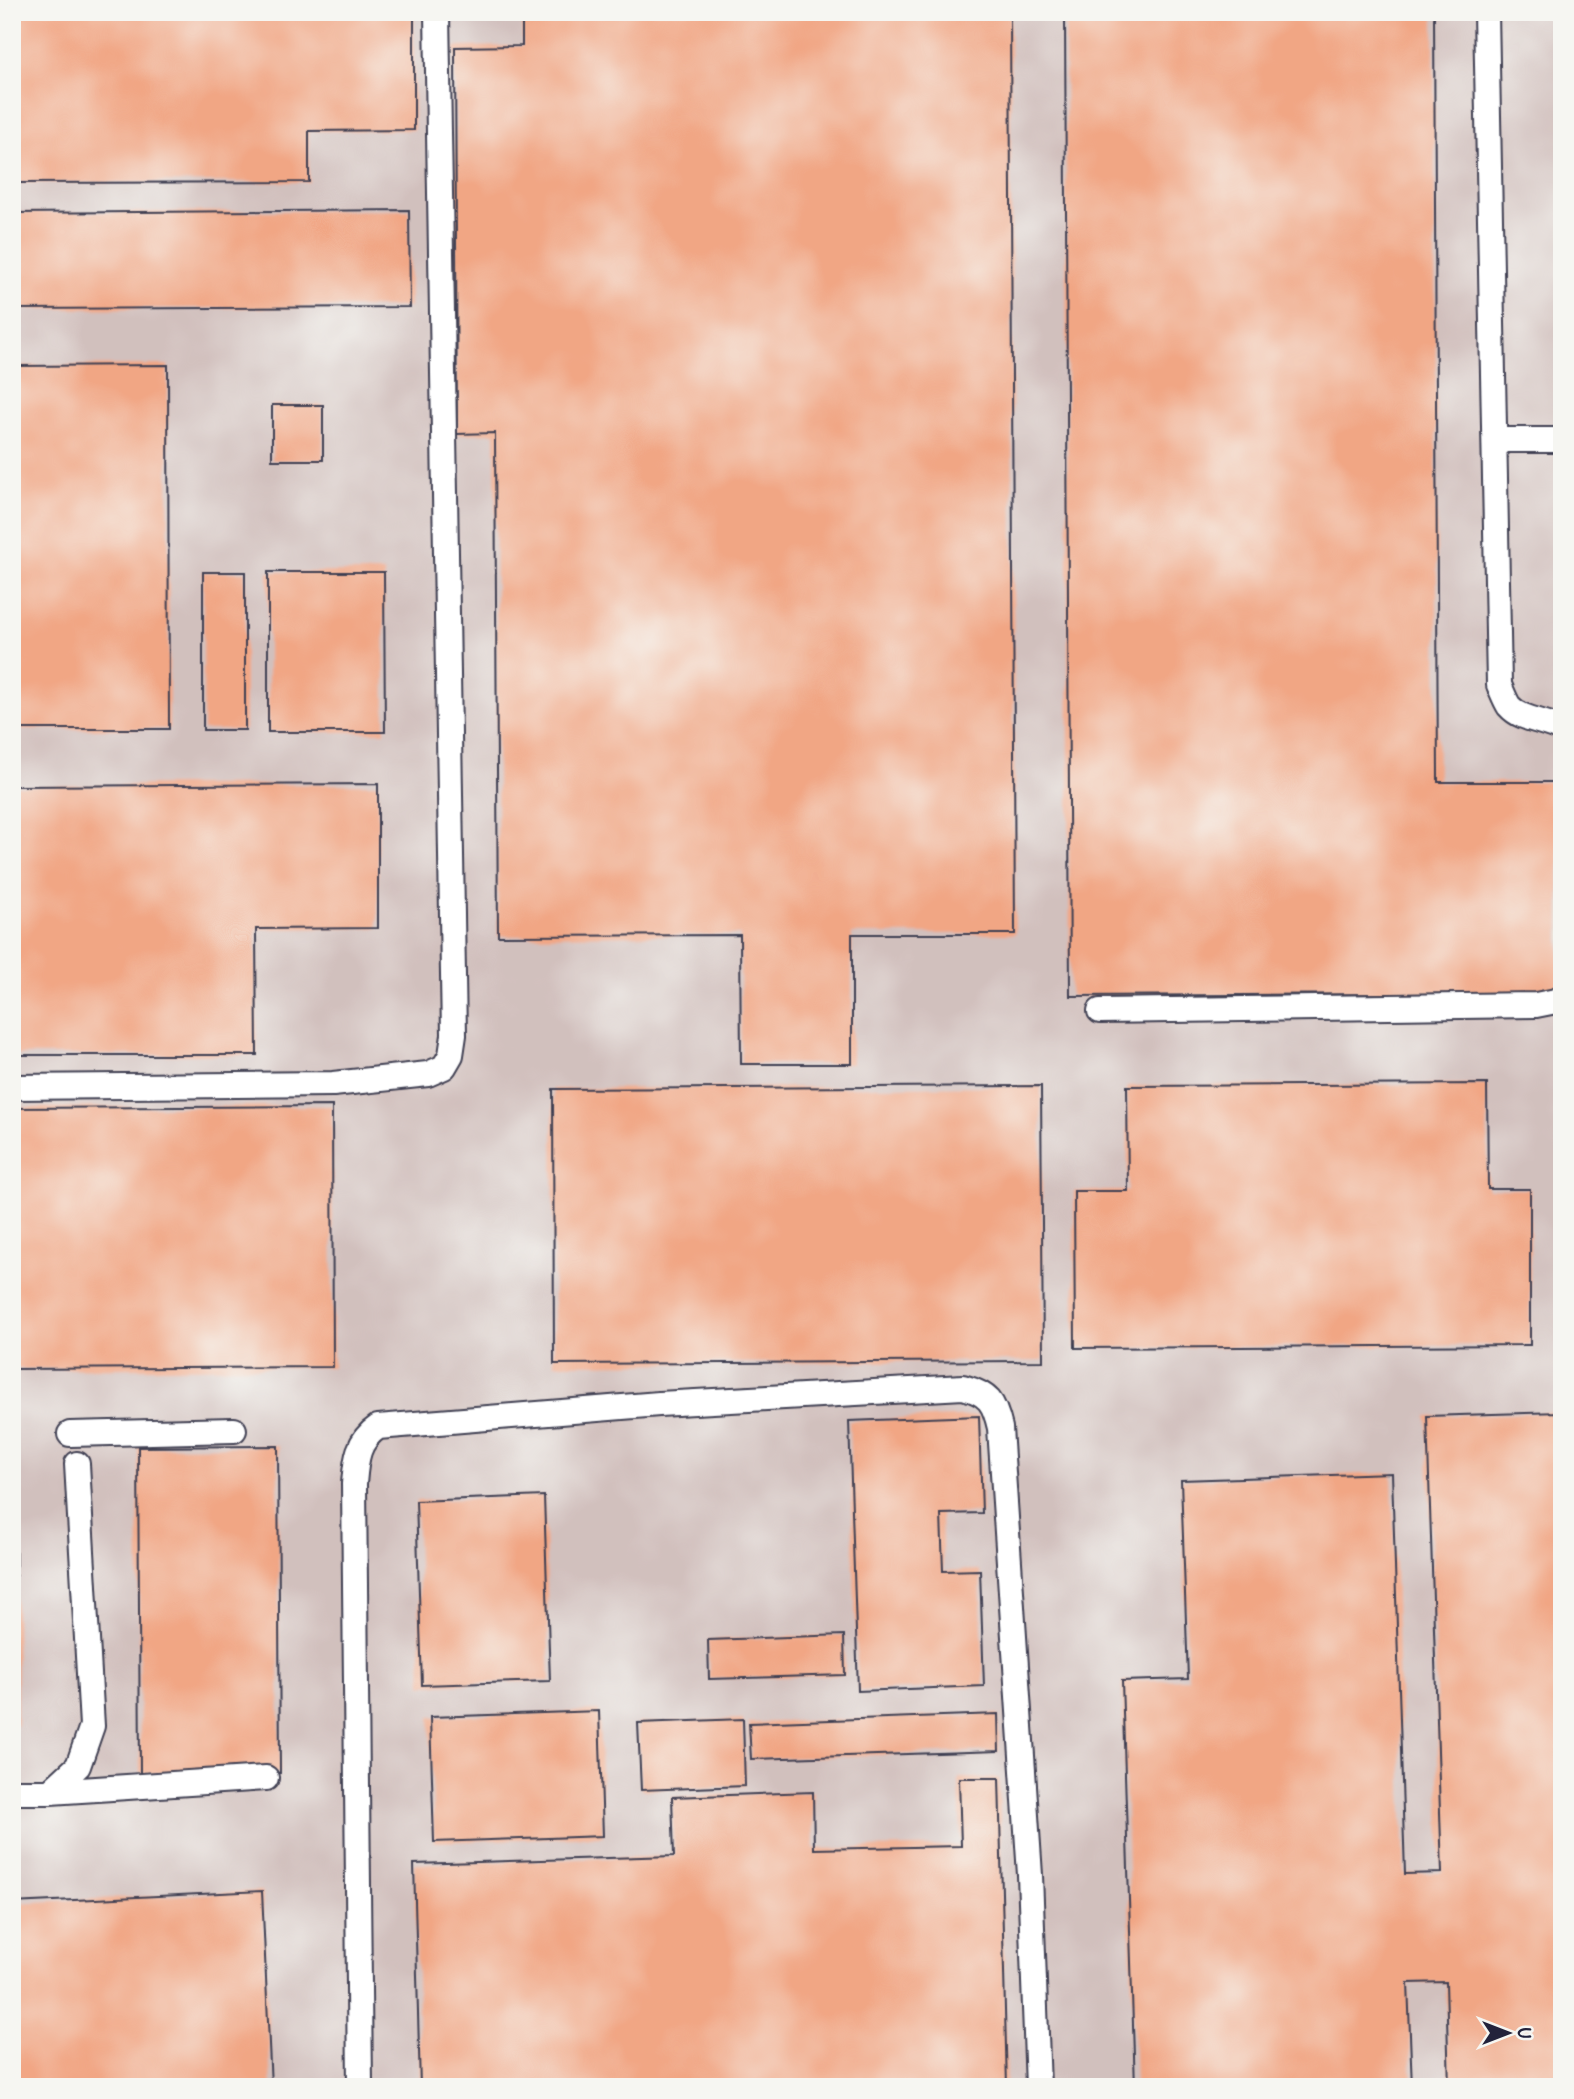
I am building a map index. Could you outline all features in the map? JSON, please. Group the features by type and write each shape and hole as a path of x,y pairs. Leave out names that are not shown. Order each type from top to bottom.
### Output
{"lane":[{"path":"12,1087 333,1084 428,1074 443,1066 452,1055 454,1021 437,12"},
{"path":"1486,12 1499,685 1510,707 1528,719 1553,724 1562,730"},
{"path":"1496,440 1562,440"},
{"path":"1100,1011 1536,1005 1562,997"},
{"path":"360,2087 354,1484 360,1444 367,1434 378,1427 645,1405 963,1387 980,1392 990,1401 1000,1428 1030,1875 1038,2087"},
{"path":"70,1434 234,1430"},
{"path":"50,1792 78,1766 92,1726 76,1464"},
{"path":"12,1792 266,1778"}],"shaded area":[{"path":"12,12 1562,12 1562,2087 12,2087"}],"building":[{"path":"12,12 414,12 414,130 309,131 309,182 12,183"},
{"path":"522,12 1010,12 1015,934 852,934 852,1064 741,1064 740,935 498,936 495,433 457,434 455,47 522,46"},
{"path":"1065,12 1434,12 1438,782 1559,782 1560,993 1070,996"},
{"path":"409,210 410,307 12,309 12,213"},
{"path":"168,365 169,729 12,729 12,366"},
{"path":"272,405 323,405 323,460 272,460"},
{"path":"203,572 245,572 245,730 203,730"},
{"path":"268,572 384,572 385,732 268,732"},
{"path":"378,784 378,928 256,929 257,1055 12,1055 12,786"},
{"path":"1487,1084 1488,1189 1530,1189 1530,1345 1075,1348 1074,1191 1128,1191 1127,1086"},
{"path":"1041,1086 1043,1361 554,1364 553,1089"},
{"path":"332,1106 333,1367 12,1369 12,1108"},
{"path":"1562,1412 1562,2087 1449,2087 1446,1982 1408,1983 1412,2087 1135,2087 1122,1681 1188,1679 1181,1480 1392,1473 1405,1874 1442,1873 1427,1416"},
{"path":"979,1416 982,1513 941,1514 943,1571 980,1570 984,1686 858,1691 849,1421"},
{"path":"278,1446 280,1773 140,1773 138,1447"},
{"path":"12,1467 15,1467 17,1725 12,1725"},
{"path":"544,1496 550,1681 422,1685 416,1501"},
{"path":"844,1635 845,1675 709,1679 708,1640"},
{"path":"599,1711 603,1836 434,1842 430,1717"},
{"path":"998,1714 999,1751 751,1759 749,1723"},
{"path":"743,1719 745,1786 641,1790 638,1723"},
{"path":"959,1778 999,1778 1007,2087 420,2087 414,1864 674,1856 672,1797 813,1792 814,1849 961,1846"},
{"path":"262,1891 271,2087 12,2087 12,1903"}]}
